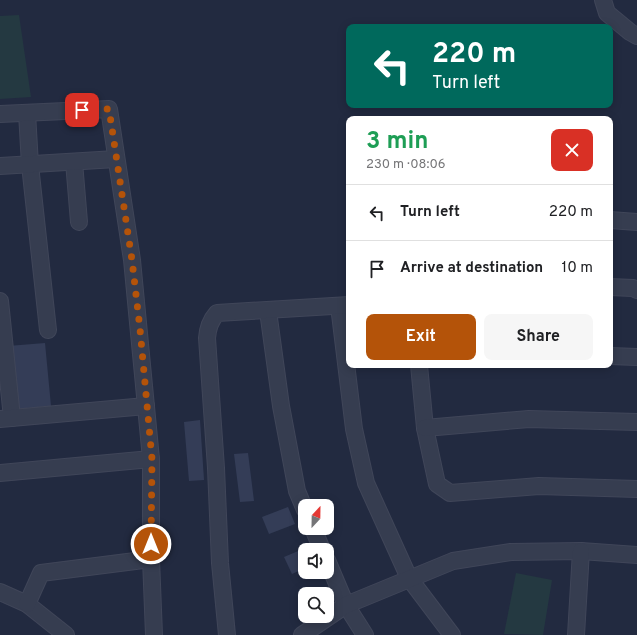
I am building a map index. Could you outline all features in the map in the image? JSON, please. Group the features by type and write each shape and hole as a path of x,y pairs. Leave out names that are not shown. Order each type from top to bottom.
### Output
{"street":[{"path":"603,0 607,13 637,36"},
{"path":"0,114 109,109 132,260 152,459 151,558 154,635"},
{"path":"27,113 30,165 48,330"},
{"path":"0,166 116,159"},
{"path":"74,162 79,222"},
{"path":"613,220 637,222"},
{"path":"613,287 633,288 637,290"},
{"path":"0,301 6,419 146,406"},
{"path":"226,635 220,563 216,468 207,338 208,327 212,318 217,313 344,305 346,330"},
{"path":"268,310 281,406 297,491 300,499"},
{"path":"613,356 637,357"},
{"path":"349,368 354,429 366,483 409,578 452,635"},
{"path":"419,368 425,428 437,484 450,493 539,486 637,489"},
{"path":"425,428 529,419 637,422"},
{"path":"0,473 152,459"},
{"path":"576,635 581,551"},
{"path":"302,635 346,605 453,561 511,552 581,551 637,555"},
{"path":"27,604 40,573 151,558"},
{"path":"334,577 346,605 365,635"},
{"path":"0,592 27,604 66,635"}],"shaded area":[{"path":"19,15 31,97 0,99 0,16"},
{"path":"516,573 552,580 543,635 504,634"}],"building":[{"path":"45,343 51,406 14,409 8,346"},
{"path":"200,420 204,480 189,481 184,422"},
{"path":"248,453 254,501 240,502 234,454"},
{"path":"288,507 295,524 269,534 262,517"},
{"path":"298,551 298,571 292,574 284,557"}],"route":[{"path":"82,110 109,109 132,260 140,329 152,459 151,544"}]}
